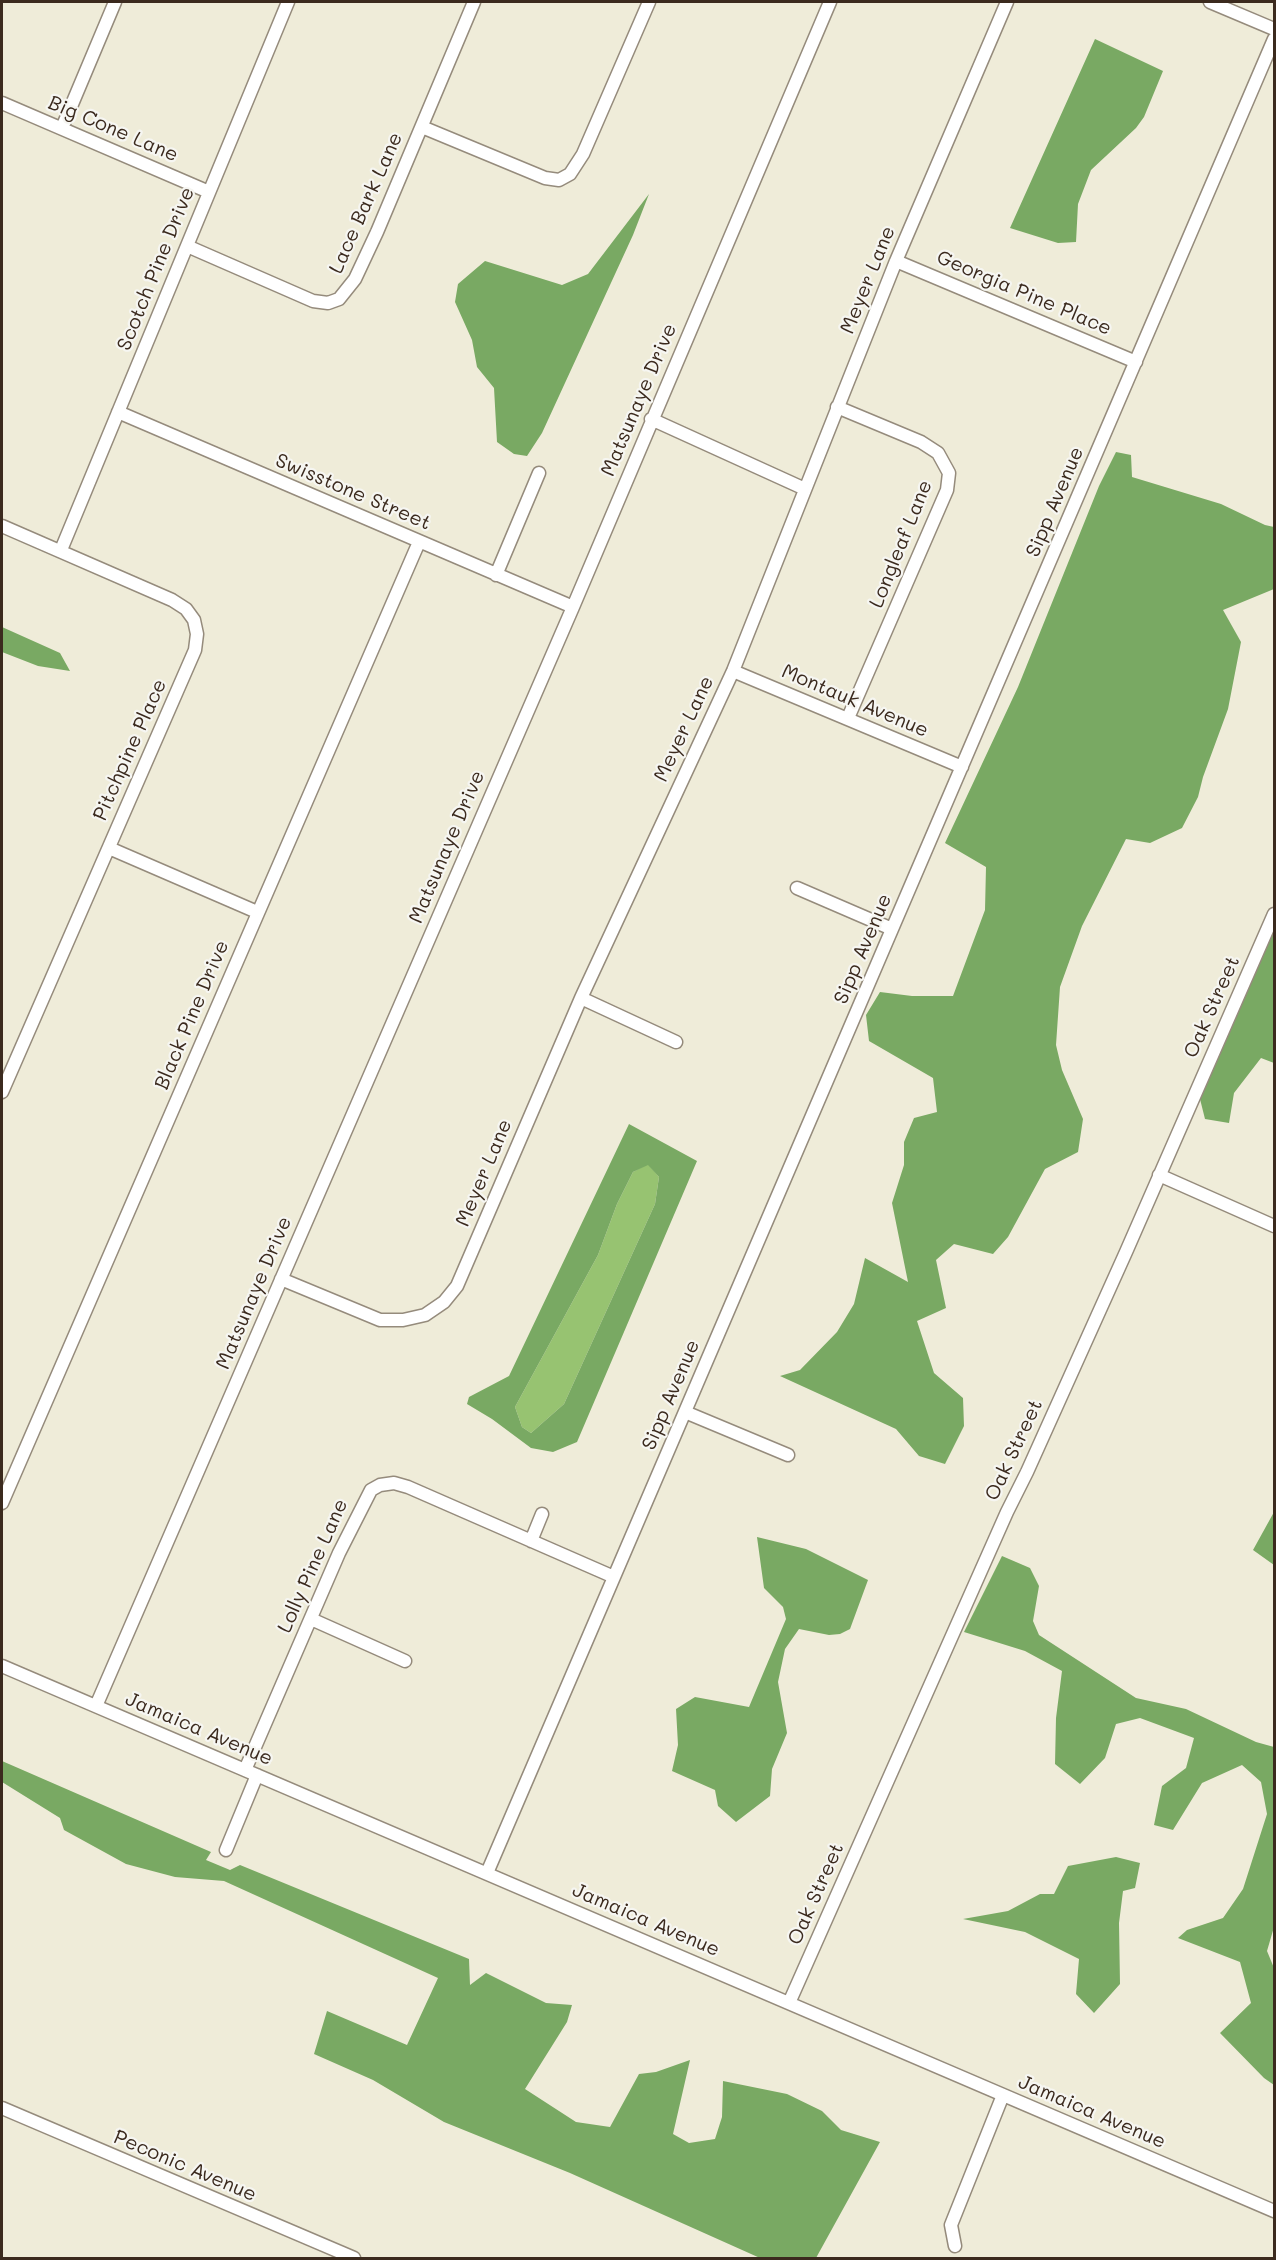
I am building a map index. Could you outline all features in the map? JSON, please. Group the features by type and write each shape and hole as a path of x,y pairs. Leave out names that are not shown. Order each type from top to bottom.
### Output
{"street":[{"path":"62,128 115,2"},
{"name":"Scotch Pine Drive","path":"61,550 288,2"},
{"name":"Lace Bark Lane","path":"187,246 313,301 328,303 339,299 355,279 474,2"},
{"path":"422,127 545,178 559,180 570,174 583,154 649,2"},
{"name":"Matsunaye Drive","path":"96,1706 573,607 830,2"},
{"name":"Meyer Lane","path":"281,1278 380,1320 402,1320 425,1315 444,1302 457,1286 581,998 733,671 896,261 1007,2"},
{"path":"1210,2 1275,29"},
{"name":"Sipp Avenue","path":"487,1874 1275,39"},
{"name":"Big Cone Lane","path":"2,103 209,192"},
{"name":"Georgia Pine Place","path":"896,261 1136,362"},
{"name":"Longleaf Lane","path":"837,407 921,442 938,453 949,473 947,490 848,718"},
{"name":"Swisstone Street","path":"118,412 573,607"},
{"path":"651,419 805,489"},
{"path":"496,574 539,473"},
{"name":"Pitchpine Place","path":"2,526 172,600 186,609 194,620 197,634 195,650 2,1092"},
{"name":"Black Pine Drive","path":"2,1503 419,542"},
{"name":"Montauk Avenue","path":"733,671 962,767"},
{"path":"109,848 258,912"},
{"path":"797,888 892,929"},
{"name":"Oak Street","path":"789,2003 1275,914"},
{"path":"581,998 676,1042"},
{"path":"1159,1175 1275,1226"},
{"path":"685,1412 788,1455"},
{"name":"Lolly Pine Lane","path":"245,1770 364,1500 371,1490 380,1485 394,1483 408,1487 614,1577"},
{"path":"531,1541 542,1514"},
{"path":"311,1619 405,1661"},
{"name":"Jamaica Avenue","path":"2,1666 1275,2211"},
{"path":"226,1850 257,1775"},
{"path":"955,2246 951,2225 1003,2094"},
{"name":"Peconic Avenue","path":"2,2108 354,2259"}],"green space":[{"path":"1095,39 1163,71 1144,117 1136,128 1091,170 1078,204 1076,242 1058,243 1010,228"},
{"path":"649,194 633,235 542,433 527,456 514,454 497,442 494,388 477,367 472,340 455,302 458,284 485,261 562,285 588,274"},
{"path":"1116,452 1131,455 1132,477 1221,504 1274,527 1274,589 1223,610 1241,642 1228,709 1198,797 1182,828 1150,843 1126,839 1082,926 1060,987 1056,1045 1062,1070 1083,1119 1078,1152 1045,1169 1008,1237 993,1254 954,1244 936,1260 946,1308 917,1321 934,1373 963,1398 964,1426 945,1464 919,1456 896,1429 780,1376 800,1370 837,1332 854,1304 865,1258 908,1282 892,1203 904,1165 904,1142 914,1118 937,1112 933,1078 869,1041 866,1015 880,992 912,996 953,996 985,910 986,867 945,843 1018,687 1099,486"},
{"path":"2,627 60,653 70,671 38,666 2,652"},
{"path":"1273,933 1274,1063 1261,1058 1234,1093 1229,1123 1205,1119 1200,1099"},
{"path":"629,1124 697,1161 577,1442 553,1452 531,1448 492,1419 467,1404 469,1397 509,1376","holes":["648,1165 659,1177 655,1204 564,1404 531,1433 522,1427 515,1407 598,1255 617,1204 633,1172"]},
{"path":"648,1164 659,1177 655,1204 564,1404 531,1433 522,1427 515,1407 598,1255 617,1204 633,1172"},
{"path":"1274,1512 1274,1565 1253,1550"},
{"path":"757,1537 806,1549 868,1580 850,1629 840,1634 829,1635 799,1629 785,1649 778,1682 787,1733 772,1769 770,1796 736,1822 718,1806 715,1790 672,1771 678,1745 676,1709 695,1697 749,1707 786,1619 783,1607 764,1588"},
{"path":"1002,1556 1030,1568 1039,1586 1033,1621 1039,1635 1136,1698 1186,1709 1256,1742 1274,1747 1274,1927 1267,1951 1274,1968 1274,2085 1264,2078 1220,2033 1251,2003 1240,1962 1178,1938 1187,1930 1223,1918 1243,1889 1267,1814 1261,1782 1242,1765 1202,1783 1173,1830 1154,1825 1162,1786 1186,1768 1194,1738 1140,1718 1116,1724 1105,1758 1080,1784 1055,1764 1056,1718 1062,1671 1025,1651 964,1632"},
{"path":"2,1761 211,1852 206,1860 230,1870 240,1865 469,1959 470,1985 486,1973 546,2003 572,2005 567,2022 525,2089 576,2122 610,2127 639,2074 656,2072 690,2060 673,2134 689,2143 715,2139 722,2117 723,2081 787,2094 822,2111 841,2130 880,2142 816,2258 760,2258 570,2173 444,2122 373,2080 314,2054 327,2011 407,2045 438,1978 224,1881 175,1877 126,1864 64,1830 60,1818 2,1782"},
{"path":"1116,1857 1140,1863 1135,1888 1123,1891 1119,1923 1120,1984 1094,2013 1076,1994 1079,1959 1025,1932 963,1919 1008,1911 1040,1894 1054,1894 1068,1866"}]}
